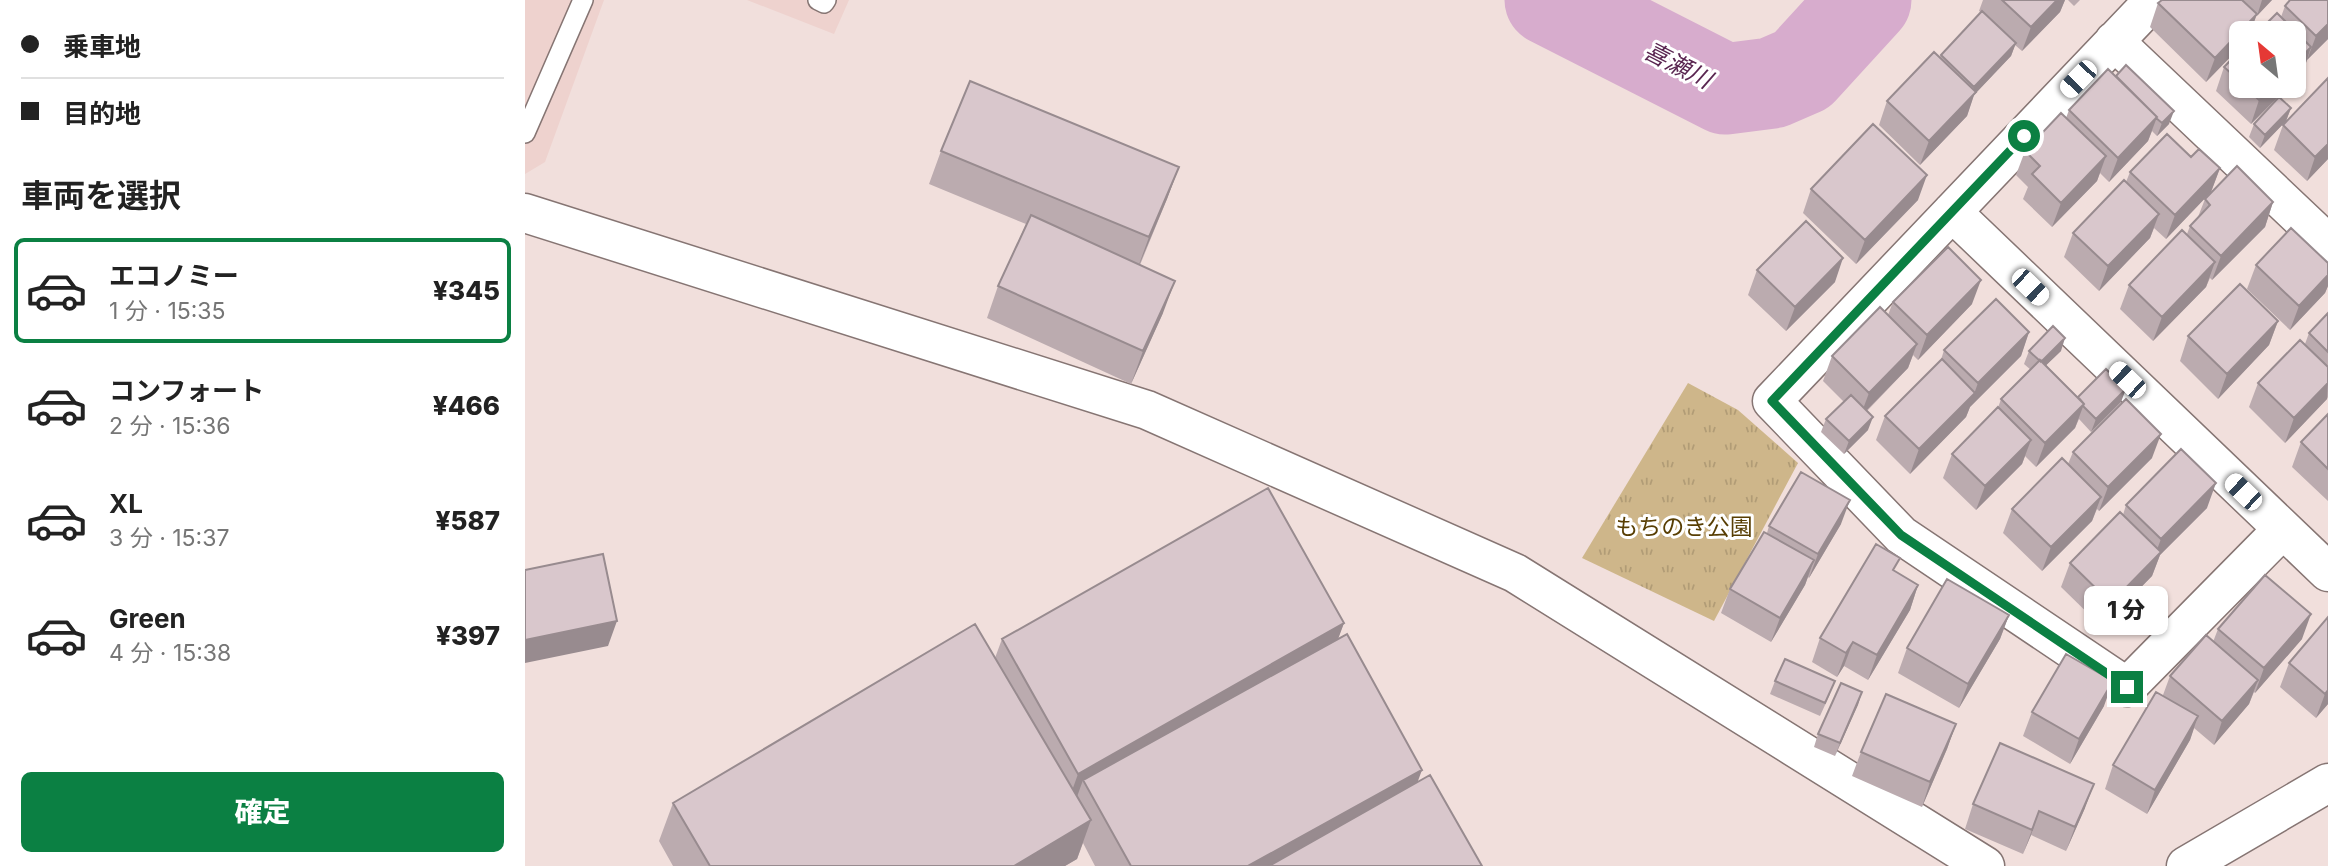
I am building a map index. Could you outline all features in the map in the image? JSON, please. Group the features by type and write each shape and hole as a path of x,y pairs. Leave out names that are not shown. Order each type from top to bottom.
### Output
{"street":[{"path":"2154,0 1772,401 1901,535 2127,687 2282,530"},
{"path":"2115,41 2328,244"},
{"path":"1952,212 2328,572"},
{"path":"525,213 1147,410 1502,568 1985,866"},
{"path":"2186,866 2328,783"}],"lane":[{"path":"525,132 583,0"},
{"path":"818,0 824,3 826,0"}],"shaded area":[{"path":"525,0 604,0 545,162 525,174"},
{"path":"747,0 849,0 834,34"}],"green space":[{"name":"もちのき公園","path":"1688,383 1738,410 1798,463 1714,621 1582,558"}],"building":[{"path":"2002,0 2057,0 2031,27"},
{"path":"2162,0 2242,0 2257,14 2250,21 2229,21 2229,43 2215,58 2158,3"},
{"path":"2290,0 2328,0 2328,24 2316,36 2307,27 2307,21 2300,21 2285,6"},
{"path":"1982,11 2016,43 1974,87 1941,55"},
{"path":"2277,13 2285,21 2269,21"},
{"path":"1934,52 1976,92 1929,141 1887,101"},
{"path":"2126,65 2174,111 2162,123 2116,76"},
{"path":"2108,69 2157,117 2118,158 2069,110"},
{"path":"2328,78 2328,144 2315,157 2283,125"},
{"path":"970,81 1179,167 1149,237 941,151"},
{"path":"2278,98 2291,108 2265,135 2254,124"},
{"path":"2061,113 2106,156 2061,203 2032,174 2040,166 2025,151"},
{"path":"1873,124 1927,175 1865,240 1811,189"},
{"path":"2167,134 2191,157 2199,149 2220,168 2175,215 2130,172"},
{"path":"2237,166 2273,202 2221,256 2190,226 2210,205 2205,199"},
{"path":"2124,180 2159,214 2108,266 2073,233"},
{"path":"1031,215 1175,281 1143,351 998,286"},
{"path":"1806,221 1843,258 1795,307 1757,270"},
{"path":"2291,228 2328,263 2328,275 2299,306 2256,265"},
{"path":"2182,230 2215,262 2162,317 2129,285"},
{"path":"1948,247 1981,280 1927,335 1893,302"},
{"path":"2240,284 2278,321 2227,374 2188,336"},
{"path":"1996,299 2029,332 1978,383 1944,350"},
{"path":"1880,307 1917,344 1869,393 1832,356"},
{"path":"2328,313 2328,352 2309,333"},
{"path":"2053,326 2065,338 2040,361 2029,351"},
{"path":"2300,340 2328,367 2328,383 2294,418 2258,383"},
{"path":"1942,359 1975,393 1919,449 1885,416"},
{"path":"2040,360 2084,404 2045,443 2001,399"},
{"path":"2106,369 2126,389 2096,419 2078,397"},
{"path":"1851,395 1873,417 1849,441 1826,419"},
{"path":"2126,399 2161,434 2108,487 2073,452"},
{"path":"1998,407 2031,440 1985,486 1952,454"},
{"path":"2328,414 2328,469 2301,442"},
{"path":"2181,449 2216,483 2161,539 2126,505"},
{"path":"2062,458 2101,497 2051,547 2012,509"},
{"path":"1801,472 1850,500 1818,554 1769,526"},
{"path":"1268,488 1344,623 1078,774 1002,639"},
{"path":"2120,512 2161,552 2111,603 2070,563"},
{"path":"1764,532 1814,560 1780,618 1730,589"},
{"path":"1876,544 1900,558 1893,570 1918,585 1877,655 1853,642 1846,653 1820,638"},
{"path":"603,554 617,621 525,640 525,570"},
{"path":"2265,575 2311,614 2264,668 2218,629"},
{"path":"1947,579 2009,615 1968,684 1907,648"},
{"path":"2328,617 2328,690 2325,694 2289,663"},
{"path":"975,624 1091,820 1014,866 710,866 673,803"},
{"path":"1347,634 1422,770 1248,866 1131,866 1083,780"},
{"path":"2206,635 2258,680 2222,721 2170,676"},
{"path":"2066,654 2113,681 2079,739 2032,712"},
{"path":"1785,659 1835,681 1825,703 1775,681"},
{"path":"1841,683 1862,692 1840,743 1818,734"},
{"path":"2156,692 2198,716 2155,790 2113,765"},
{"path":"1886,694 1956,724 1930,782 1861,752"},
{"path":"2000,743 2094,784 2075,827 2039,811 2032,830 1973,804"},
{"path":"1430,775 1482,866 1269,866"}],"waterway":[{"name":"喜瀬川","path":"1550,0 1725,89 1772,83 1802,70 1866,0"}],"route":[{"path":"2024,136 1772,401 1901,535 2127,687"}]}
